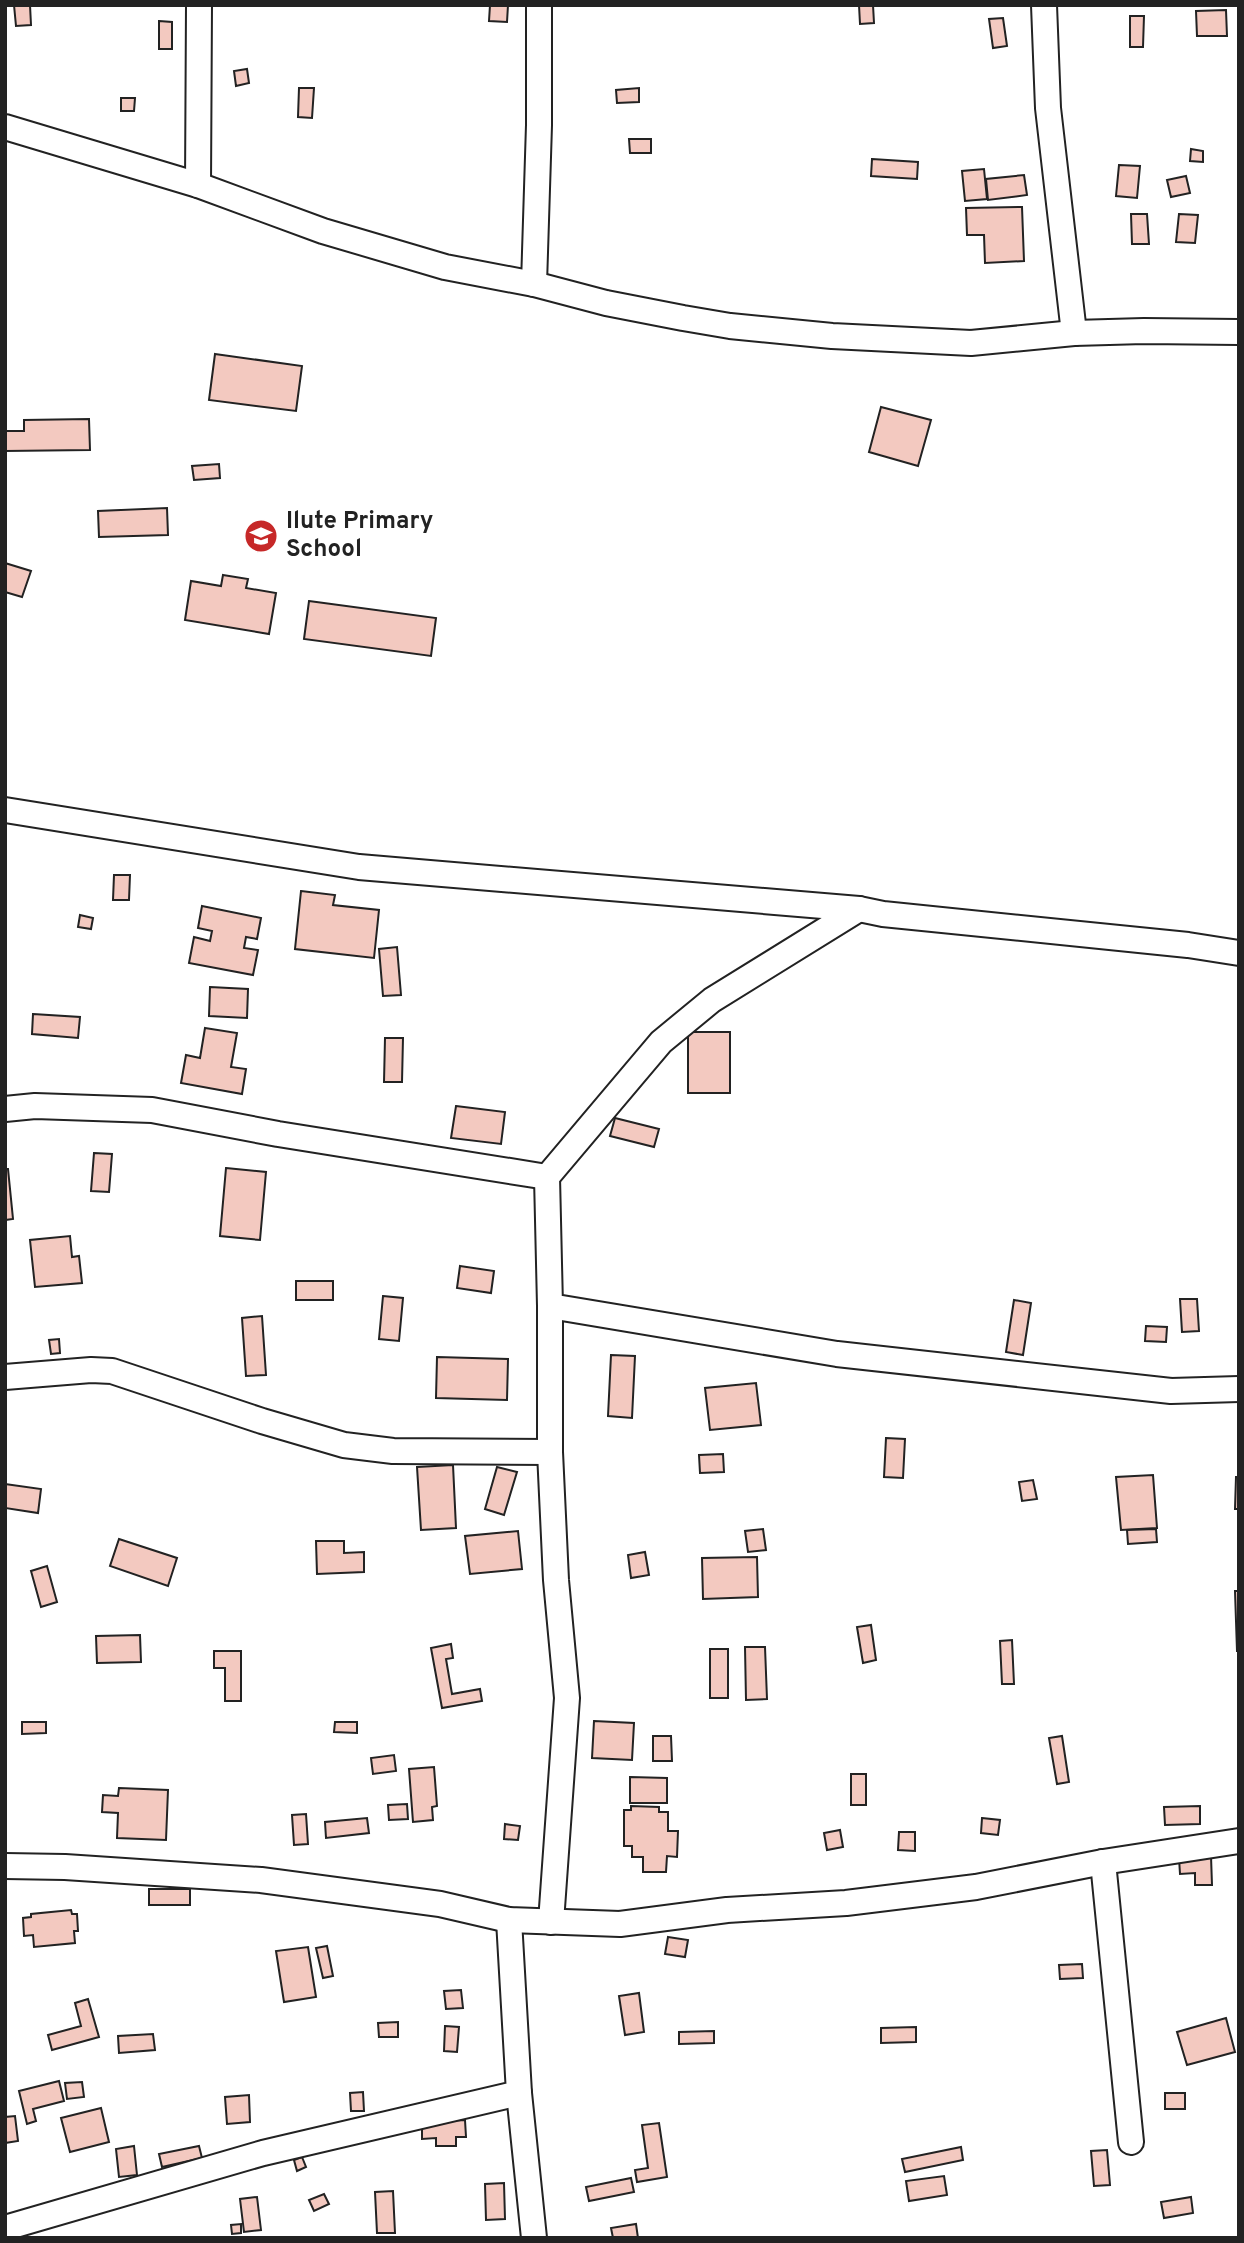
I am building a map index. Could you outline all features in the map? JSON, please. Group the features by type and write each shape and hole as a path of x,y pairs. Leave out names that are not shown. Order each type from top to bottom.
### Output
{"street":[{"path":"198,185 199,5"},
{"path":"534,284 539,125 539,5"},
{"path":"1044,5 1048,108 1074,334"},
{"path":"5,127 198,185 323,231 445,267 683,318 832,336 971,343 1144,331 1239,332"},
{"path":"5,810 359,867 859,909 883,914 1188,945 1239,953"},
{"path":"551,1922 567,1699 556,1580 550,1452 547,1177 661,1042 712,1000 859,909"},
{"path":"5,1109 35,1106 152,1111 547,1177"},
{"path":"550,1306 837,1354 1171,1391 1239,1389"},
{"path":"5,1377 91,1370 112,1371 344,1445 393,1451 550,1452"},
{"path":"5,1866 65,1867 324,1887 440,1904 509,1920 620,1924 727,1910 846,1903 976,1888 1103,1862 1239,1841"},
{"path":"1103,1862 1131,2142"},
{"path":"509,1920 519,2093 534,2238"},
{"path":"5,2228 263,2153 519,2093"}],"building":[{"path":"14,5 30,5 31,25 16,26"},
{"path":"490,5 508,5 507,22 489,21"},
{"path":"859,5 873,5 874,23 860,24"},
{"path":"1226,10 1227,36 1197,36 1196,11"},
{"path":"1130,16 1144,16 1143,47 1130,47"},
{"path":"1003,18 1007,46 993,48 989,19"},
{"path":"159,21 172,22 172,49 159,49"},
{"path":"247,69 249,83 236,86 234,71"},
{"path":"299,88 314,88 312,118 298,117"},
{"path":"639,88 639,102 617,103 616,90"},
{"path":"121,98 135,98 134,111 121,111"},
{"path":"629,139 651,139 651,153 630,153"},
{"path":"1191,149 1203,151 1203,162 1190,161"},
{"path":"872,159 918,162 917,179 871,176"},
{"path":"1119,165 1140,166 1137,198 1116,196"},
{"path":"984,169 987,199 965,201 962,171"},
{"path":"1024,175 1027,195 988,200 986,179"},
{"path":"1186,176 1190,193 1171,197 1167,180"},
{"path":"1022,207 1024,261 985,263 984,235 967,235 966,208"},
{"path":"1131,214 1147,214 1149,244 1132,244"},
{"path":"1179,214 1198,215 1195,243 1176,242"},
{"path":"215,354 302,366 296,411 209,400"},
{"path":"881,407 931,420 918,466 869,452"},
{"path":"89,419 90,450 5,451 5,431 24,431 24,420"},
{"path":"219,464 220,478 194,480 192,466"},
{"path":"167,508 168,535 99,537 98,511"},
{"path":"5,563 31,571 22,597 5,592"},
{"path":"223,575 248,579 246,588 276,593 269,634 185,620 191,581 221,586"},
{"path":"309,601 436,618 431,656 304,639"},
{"path":"114,875 130,875 129,900 113,900"},
{"path":"301,891 335,895 333,905 379,910 374,958 295,949"},
{"path":"202,906 261,918 257,939 246,937 244,948 258,950 253,975 189,963 194,937 210,941 212,931 198,928"},
{"path":"80,915 93,918 91,929 78,927"},
{"path":"397,947 401,995 383,996 379,949"},
{"path":"210,987 248,989 247,1018 209,1016"},
{"path":"33,1014 80,1017 78,1038 32,1034"},
{"path":"205,1028 237,1033 231,1067 246,1069 242,1094 181,1083 186,1055 200,1058"},
{"path":"688,1032 730,1032 730,1093 688,1093"},
{"path":"385,1038 403,1038 402,1082 384,1082"},
{"path":"456,1106 505,1112 501,1144 451,1138"},
{"path":"615,1118 659,1129 654,1147 610,1136"},
{"path":"94,1153 112,1154 109,1192 91,1191"},
{"path":"226,1168 266,1172 260,1240 220,1236"},
{"path":"5,1169 8,1169 13,1219 5,1220"},
{"path":"70,1236 72,1257 79,1256 82,1283 35,1287 30,1240"},
{"path":"460,1266 494,1271 491,1293 457,1288"},
{"path":"296,1281 333,1281 333,1300 296,1300"},
{"path":"383,1296 403,1298 399,1341 379,1339"},
{"path":"1180,1299 1197,1299 1199,1331 1182,1332"},
{"path":"1014,1300 1031,1303 1023,1355 1006,1352"},
{"path":"262,1316 266,1375 246,1376 242,1318"},
{"path":"1146,1326 1167,1327 1166,1342 1145,1341"},
{"path":"59,1339 60,1353 51,1354 49,1340"},
{"path":"611,1355 635,1356 632,1418 608,1416"},
{"path":"437,1357 508,1359 507,1400 436,1398"},
{"path":"756,1383 761,1425 710,1430 705,1388"},
{"path":"886,1438 905,1439 903,1478 884,1477"},
{"path":"723,1454 724,1472 700,1473 699,1455"},
{"path":"453,1465 456,1528 421,1530 417,1467"},
{"path":"497,1467 517,1472 504,1515 485,1509"},
{"path":"1153,1475 1157,1528 1121,1530 1116,1477"},
{"path":"1236,1477 1239,1477 1239,1509 1235,1509"},
{"path":"1033,1480 1037,1499 1022,1501 1019,1482"},
{"path":"5,1484 41,1489 38,1513 5,1508"},
{"path":"763,1529 766,1550 748,1552 745,1531"},
{"path":"1156,1529 1157,1542 1128,1544 1127,1530"},
{"path":"518,1531 522,1569 470,1574 465,1536"},
{"path":"119,1539 177,1558 168,1586 110,1566"},
{"path":"316,1541 344,1541 344,1553 364,1552 364,1572 317,1574"},
{"path":"645,1552 649,1575 631,1578 628,1555"},
{"path":"757,1557 758,1597 703,1599 702,1558"},
{"path":"47,1566 57,1602 41,1607 31,1571"},
{"path":"1235,1591 1239,1591 1239,1651 1237,1651"},
{"path":"871,1625 876,1660 863,1663 857,1627"},
{"path":"140,1635 141,1662 97,1663 96,1636"},
{"path":"1012,1640 1014,1684 1002,1684 1000,1641"},
{"path":"451,1644 453,1658 446,1659 452,1694 480,1689 482,1701 442,1708 431,1648"},
{"path":"745,1647 765,1647 767,1699 746,1700"},
{"path":"710,1649 728,1649 728,1698 710,1698"},
{"path":"214,1651 241,1651 241,1701 225,1701 225,1668 214,1668"},
{"path":"594,1721 634,1723 632,1760 592,1758"},
{"path":"22,1722 46,1722 46,1733 22,1734"},
{"path":"335,1722 357,1722 357,1733 334,1732"},
{"path":"653,1736 671,1736 672,1761 653,1761"},
{"path":"1062,1736 1069,1782 1057,1784 1049,1738"},
{"path":"394,1755 396,1771 373,1774 371,1758"},
{"path":"434,1767 437,1806 432,1807 433,1820 413,1822 409,1769"},
{"path":"851,1774 866,1774 866,1805 851,1805"},
{"path":"630,1777 667,1778 667,1803 630,1803"},
{"path":"119,1788 168,1790 166,1840 117,1838 118,1813 102,1812 103,1795 118,1796"},
{"path":"407,1804 408,1819 389,1820 388,1805"},
{"path":"631,1806 659,1807 659,1812 668,1812 668,1831 678,1831 677,1857 667,1856 666,1872 643,1872 643,1857 632,1857 632,1846 624,1846 624,1810 631,1810"},
{"path":"1200,1806 1200,1824 1165,1825 1164,1807"},
{"path":"306,1814 308,1844 294,1845 292,1815"},
{"path":"367,1818 369,1833 326,1838 325,1822"},
{"path":"982,1818 1000,1820 998,1835 981,1833"},
{"path":"505,1824 520,1826 518,1840 504,1839"},
{"path":"840,1830 843,1847 827,1850 824,1833"},
{"path":"899,1832 915,1832 915,1851 898,1850"},
{"path":"1211,1856 1212,1885 1195,1885 1195,1873 1180,1874 1179,1858"},
{"path":"149,1889 190,1889 190,1905 149,1905"},
{"path":"71,1910 72,1914 77,1914 78,1931 74,1931 75,1943 34,1947 33,1935 24,1936 23,1918 31,1917 31,1914"},
{"path":"668,1937 688,1940 685,1957 665,1954"},
{"path":"327,1946 333,1976 323,1978 316,1948"},
{"path":"308,1947 316,1997 284,2002 276,1951"},
{"path":"1082,1964 1083,1978 1060,1979 1059,1965"},
{"path":"461,1990 463,2008 446,2009 444,1991"},
{"path":"639,1993 644,2032 625,2035 619,1996"},
{"path":"88,1999 99,2037 52,2050 48,2035 81,2026 75,2003"},
{"path":"1226,2018 1235,2052 1187,2065 1177,2032"},
{"path":"398,2022 398,2037 379,2037 378,2023"},
{"path":"445,2026 459,2027 457,2052 444,2051"},
{"path":"916,2027 916,2042 881,2043 881,2028"},
{"path":"714,2031 714,2043 679,2044 679,2032"},
{"path":"153,2034 155,2050 119,2053 118,2036"},
{"path":"59,2081 64,2101 33,2109 36,2121 27,2124 19,2091"},
{"path":"82,2082 84,2097 67,2099 65,2083"},
{"path":"363,2092 364,2111 351,2111 350,2093"},
{"path":"1165,2093 1185,2093 1185,2109 1165,2109"},
{"path":"249,2095 250,2122 227,2124 225,2097"},
{"path":"101,2108 109,2142 70,2152 61,2118"},
{"path":"15,2116 18,2141 5,2143 5,2117"},
{"path":"465,2120 466,2137 456,2137 456,2146 436,2146 436,2138 422,2139 422,2121"},
{"path":"659,2123 667,2177 637,2182 635,2170 648,2168 642,2125"},
{"path":"134,2146 137,2175 119,2177 116,2149"},
{"path":"199,2146 202,2158 162,2167 159,2154"},
{"path":"961,2147 963,2160 905,2172 902,2159"},
{"path":"1107,2150 1110,2185 1094,2186 1091,2151"},
{"path":"302,2157 306,2167 297,2171 294,2160"},
{"path":"944,2176 947,2195 909,2201 906,2181"},
{"path":"631,2178 634,2192 589,2201 586,2187"},
{"path":"504,2183 505,2219 486,2220 485,2184"},
{"path":"393,2191 395,2233 377,2233 375,2192"},
{"path":"324,2194 329,2204 314,2211 309,2200"},
{"path":"257,2197 261,2230 244,2232 240,2199"},
{"path":"1191,2197 1193,2213 1164,2218 1161,2202"},
{"path":"241,2224 241,2233 232,2234 231,2225"},
{"path":"636,2224 638,2238 613,2238 611,2228"}],"place":[{"name":"Ilute Primary School","path":"261,536"}]}
